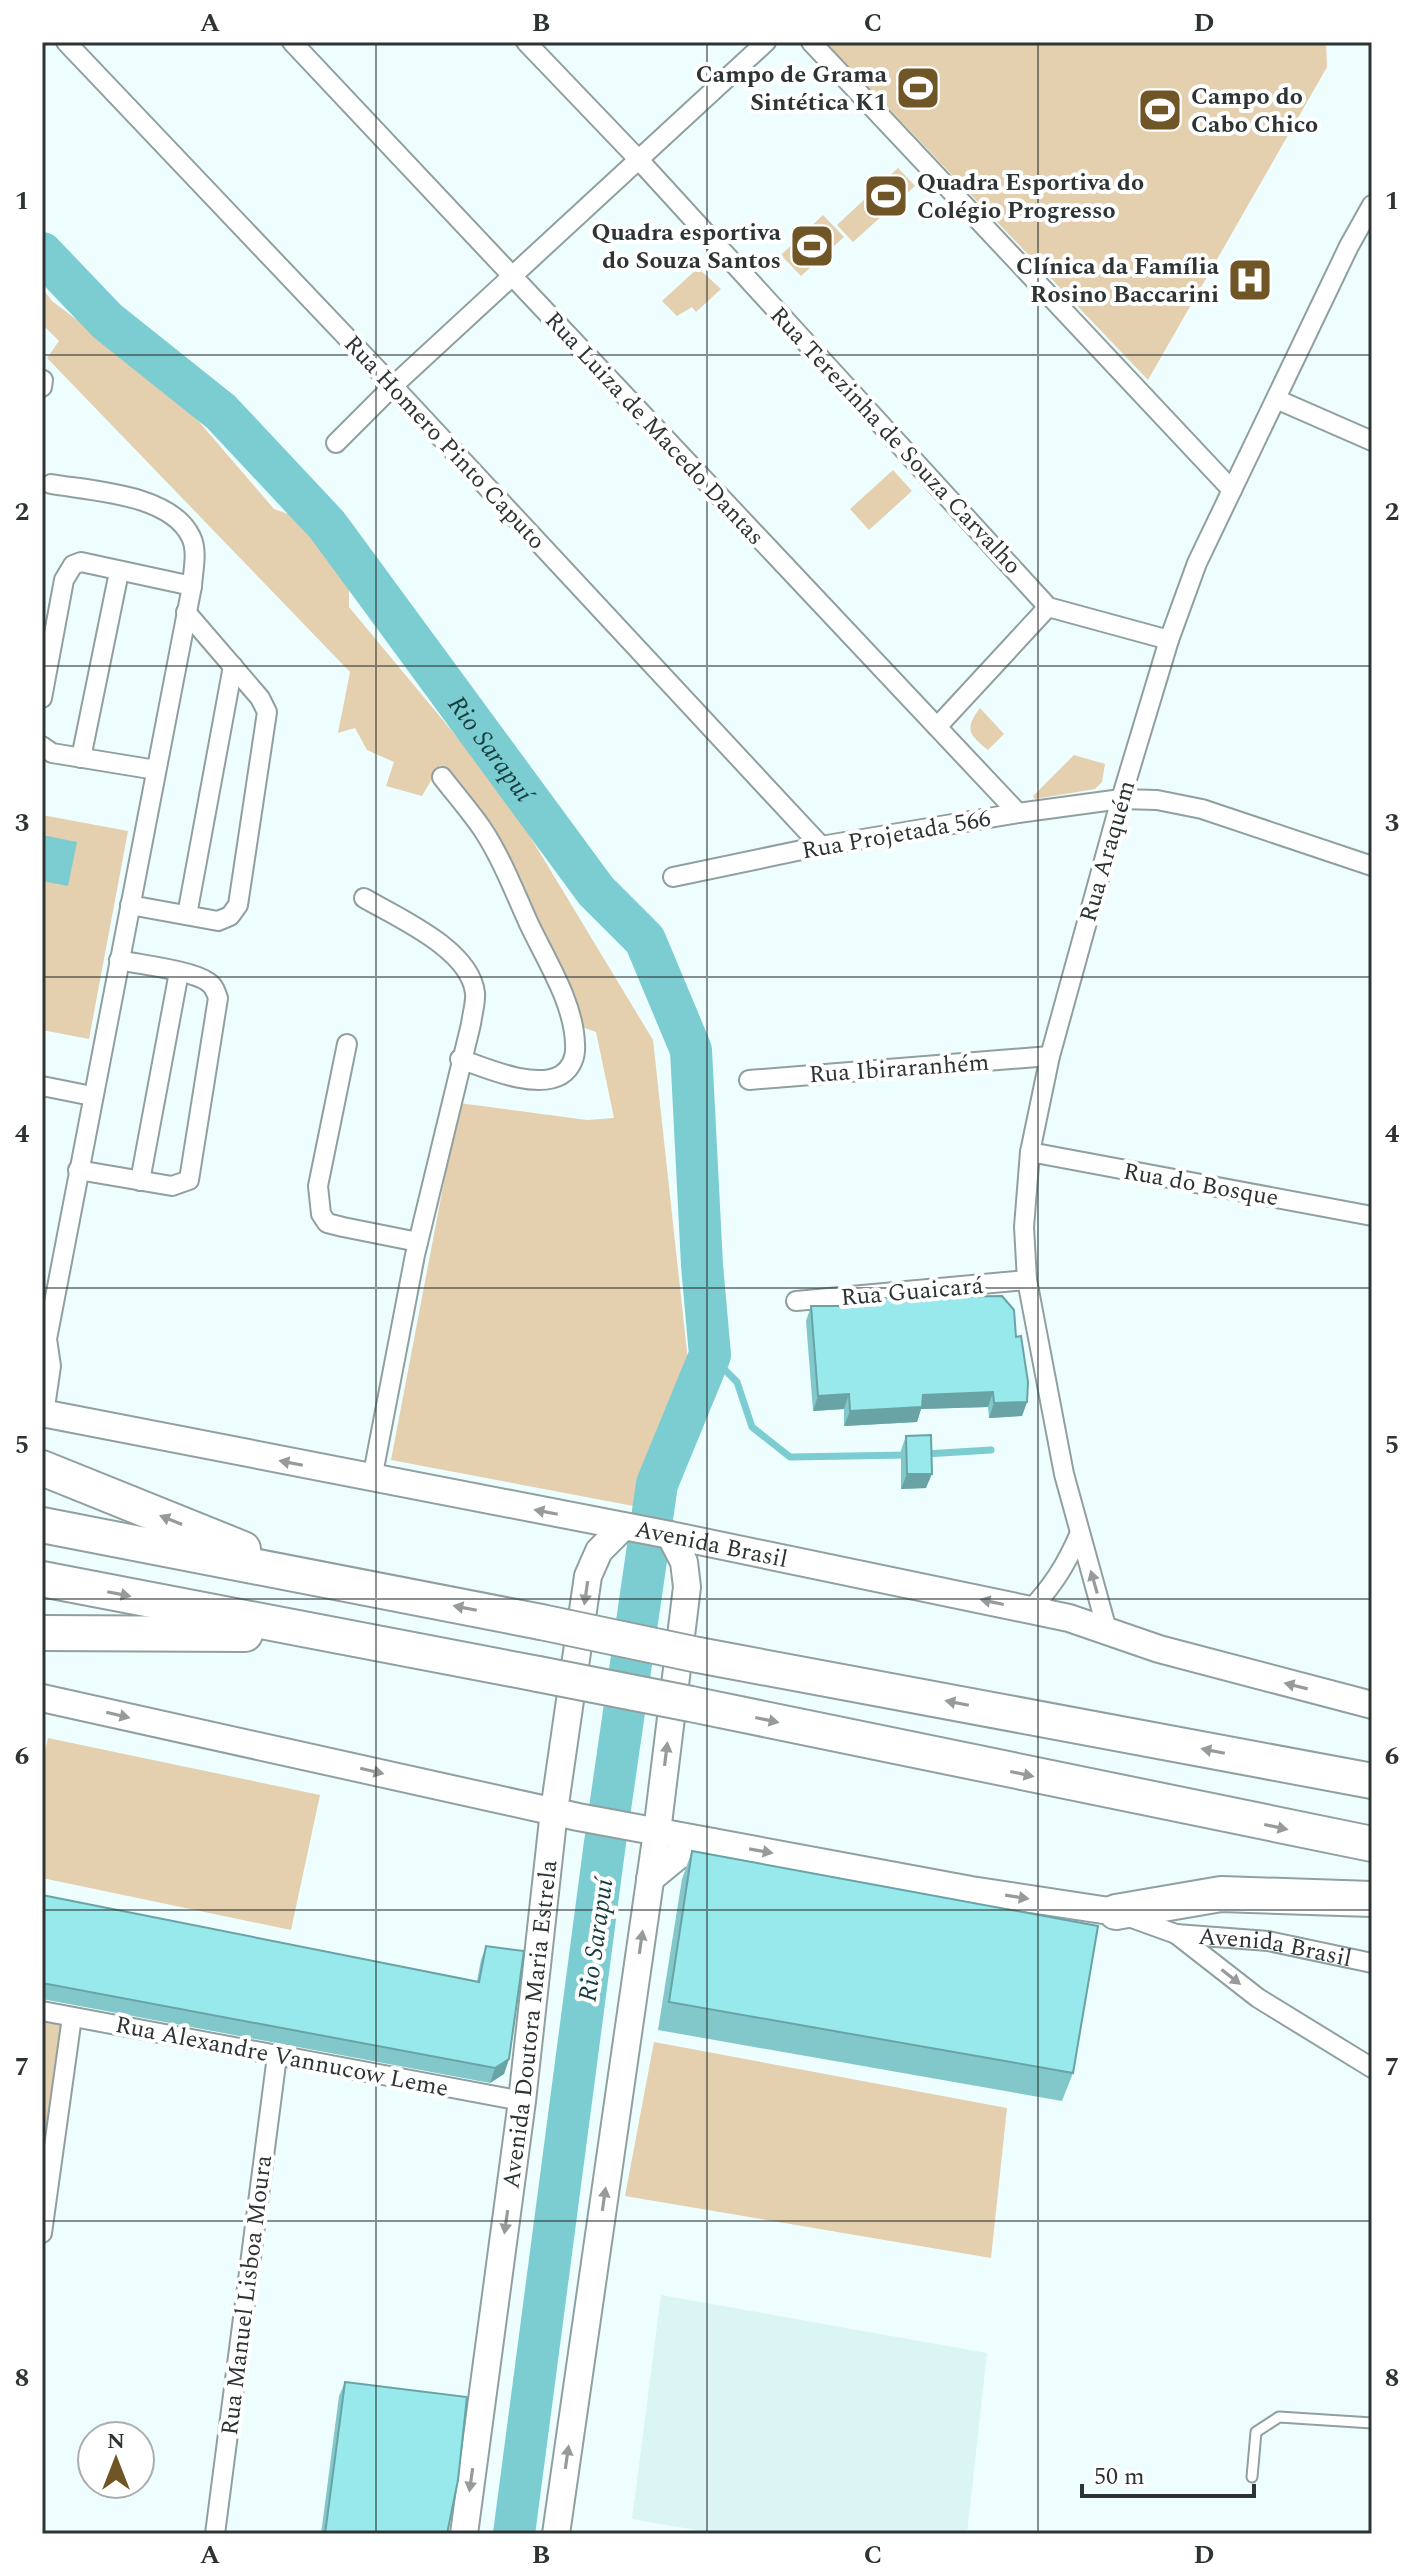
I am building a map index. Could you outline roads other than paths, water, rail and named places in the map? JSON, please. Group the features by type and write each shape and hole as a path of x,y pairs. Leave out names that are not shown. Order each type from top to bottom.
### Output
{"highway":[{"path":"42,1468 321,1581"},
{"path":"42,1525 698,1655 1372,1781"},
{"path":"42,1579 691,1704 1281,1828 1372,1844"},
{"path":"42,1633 330,1634"},
{"path":"1116,1912 1221,1894 1372,1899"}],"street":[{"name":"Rua Homero Pinto Caputo","path":"66,42 393,386 821,846"},
{"name":"Rua Luiza de Macedo Dantas","path":"292,42 1018,813"},
{"name":"Rua Terezinha de Souza Carvalho","path":"526,42 639,160 1048,607"},
{"path":"811,42 1232,490"},
{"path":"336,443 393,386 639,160 757,45"},
{"name":"Rua Araquém","path":"1107,1630 1064,1474 1027,1280 1024,1227 1030,1152 1050,1056 1121,799 1169,640 1197,563 1349,246 1372,205"},
{"path":"1276,399 1372,441"},
{"path":"43,1413 51,1366 45,1343 51,1275 78,1170 192,586 194,556 192,537 173,516 142,500 51,484"},
{"path":"42,698 68,570 81,562 192,586"},
{"path":"81,758 119,572"},
{"path":"937,727 1048,607 1169,640"},
{"path":"130,905 218,921 230,916 238,905 267,712 260,698 186,612"},
{"path":"187,915 233,666"},
{"path":"42,746 52,753 156,770"},
{"path":"442,777 484,831 501,863 566,1005 575,1040 575,1056 569,1069 559,1077 541,1081 513,1077 460,1059"},
{"name":"Rua Projetada 566","path":"673,877 821,846 1121,799 1157,800 1202,809 1372,866"},
{"path":"364,898 436,941 457,958 470,976 475,994 471,1024 460,1059 418,1242 372,1479"},
{"path":"78,1170 172,1186 189,1180 218,998 216,990 208,982 179,972 119,960"},
{"path":"140,1181 179,972"},
{"path":"347,1044 318,1186 321,1214 327,1223 418,1242"},
{"name":"Rua Ibiraranhém","path":"749,1080 1050,1056"},
{"path":"42,1086 92,1096"},
{"name":"Rua do Bosque","path":"1030,1152 1372,1216"},
{"name":"Rua Guaicará","path":"796,1301 1027,1280"},
{"name":"Avenida Brasil","path":"43,1413 667,1535 1030,1610 1107,1630 1159,1649 1372,1705"},
{"name":"Avenida Doutora Maria Estrela","path":"464,2534 522,2101 550,1845 566,1814 588,1576 599,1551 627,1528"},
{"path":"556,2534 657,1832 687,1587 684,1562 667,1535"},
{"path":"1030,1610 1052,1587 1079,1535"},
{"path":"42,1698 566,1814 971,1890 1116,1912 1176,1934 1258,1998 1372,2068"},
{"path":"522,1805 541,1826 550,1845"},
{"path":"650,1879 678,1856 712,1842"},
{"name":"Avenida Brasil","path":"1176,1934 1268,1941 1372,1963"},
{"name":"Rua Alexandre Vannucow Leme","path":"42,2011 522,2101"},
{"path":"42,2233 72,2017"},
{"name":"Rua Manuel Lisboa Moura","path":"215,2534 277,2056"}],"lane":[{"path":"1252,2477 1256,2432 1271,2420 1279,2417 1372,2423"}],"water":[{"path":"42,835 77,842 68,886 42,881"}],"waterway":[{"name":"Rio Sarapuí","path":"42,253 107,321 221,412 327,525 596,891 645,940 691,1050 710,1355 657,1484 604,1850 514,2534"},
{"name":"Rio Sarapuí","path":"710,1355 737,1382 752,1427 790,1457 909,1455"},
{"name":"Rio Sarapuí","path":"925,1454 991,1450"}],"place":[{"name":"Campo de Grama Sintética K1","path":"918,88"},
{"name":"Campo do Cabo Chico","path":"1160,110"},
{"name":"Quadra Esportiva do Colégio Progresso","path":"886,196"},
{"name":"Quadra esportiva do Souza Santos","path":"812,246"},
{"name":"Clínica da Família Rosino Baccarini","path":"1250,280"}]}
